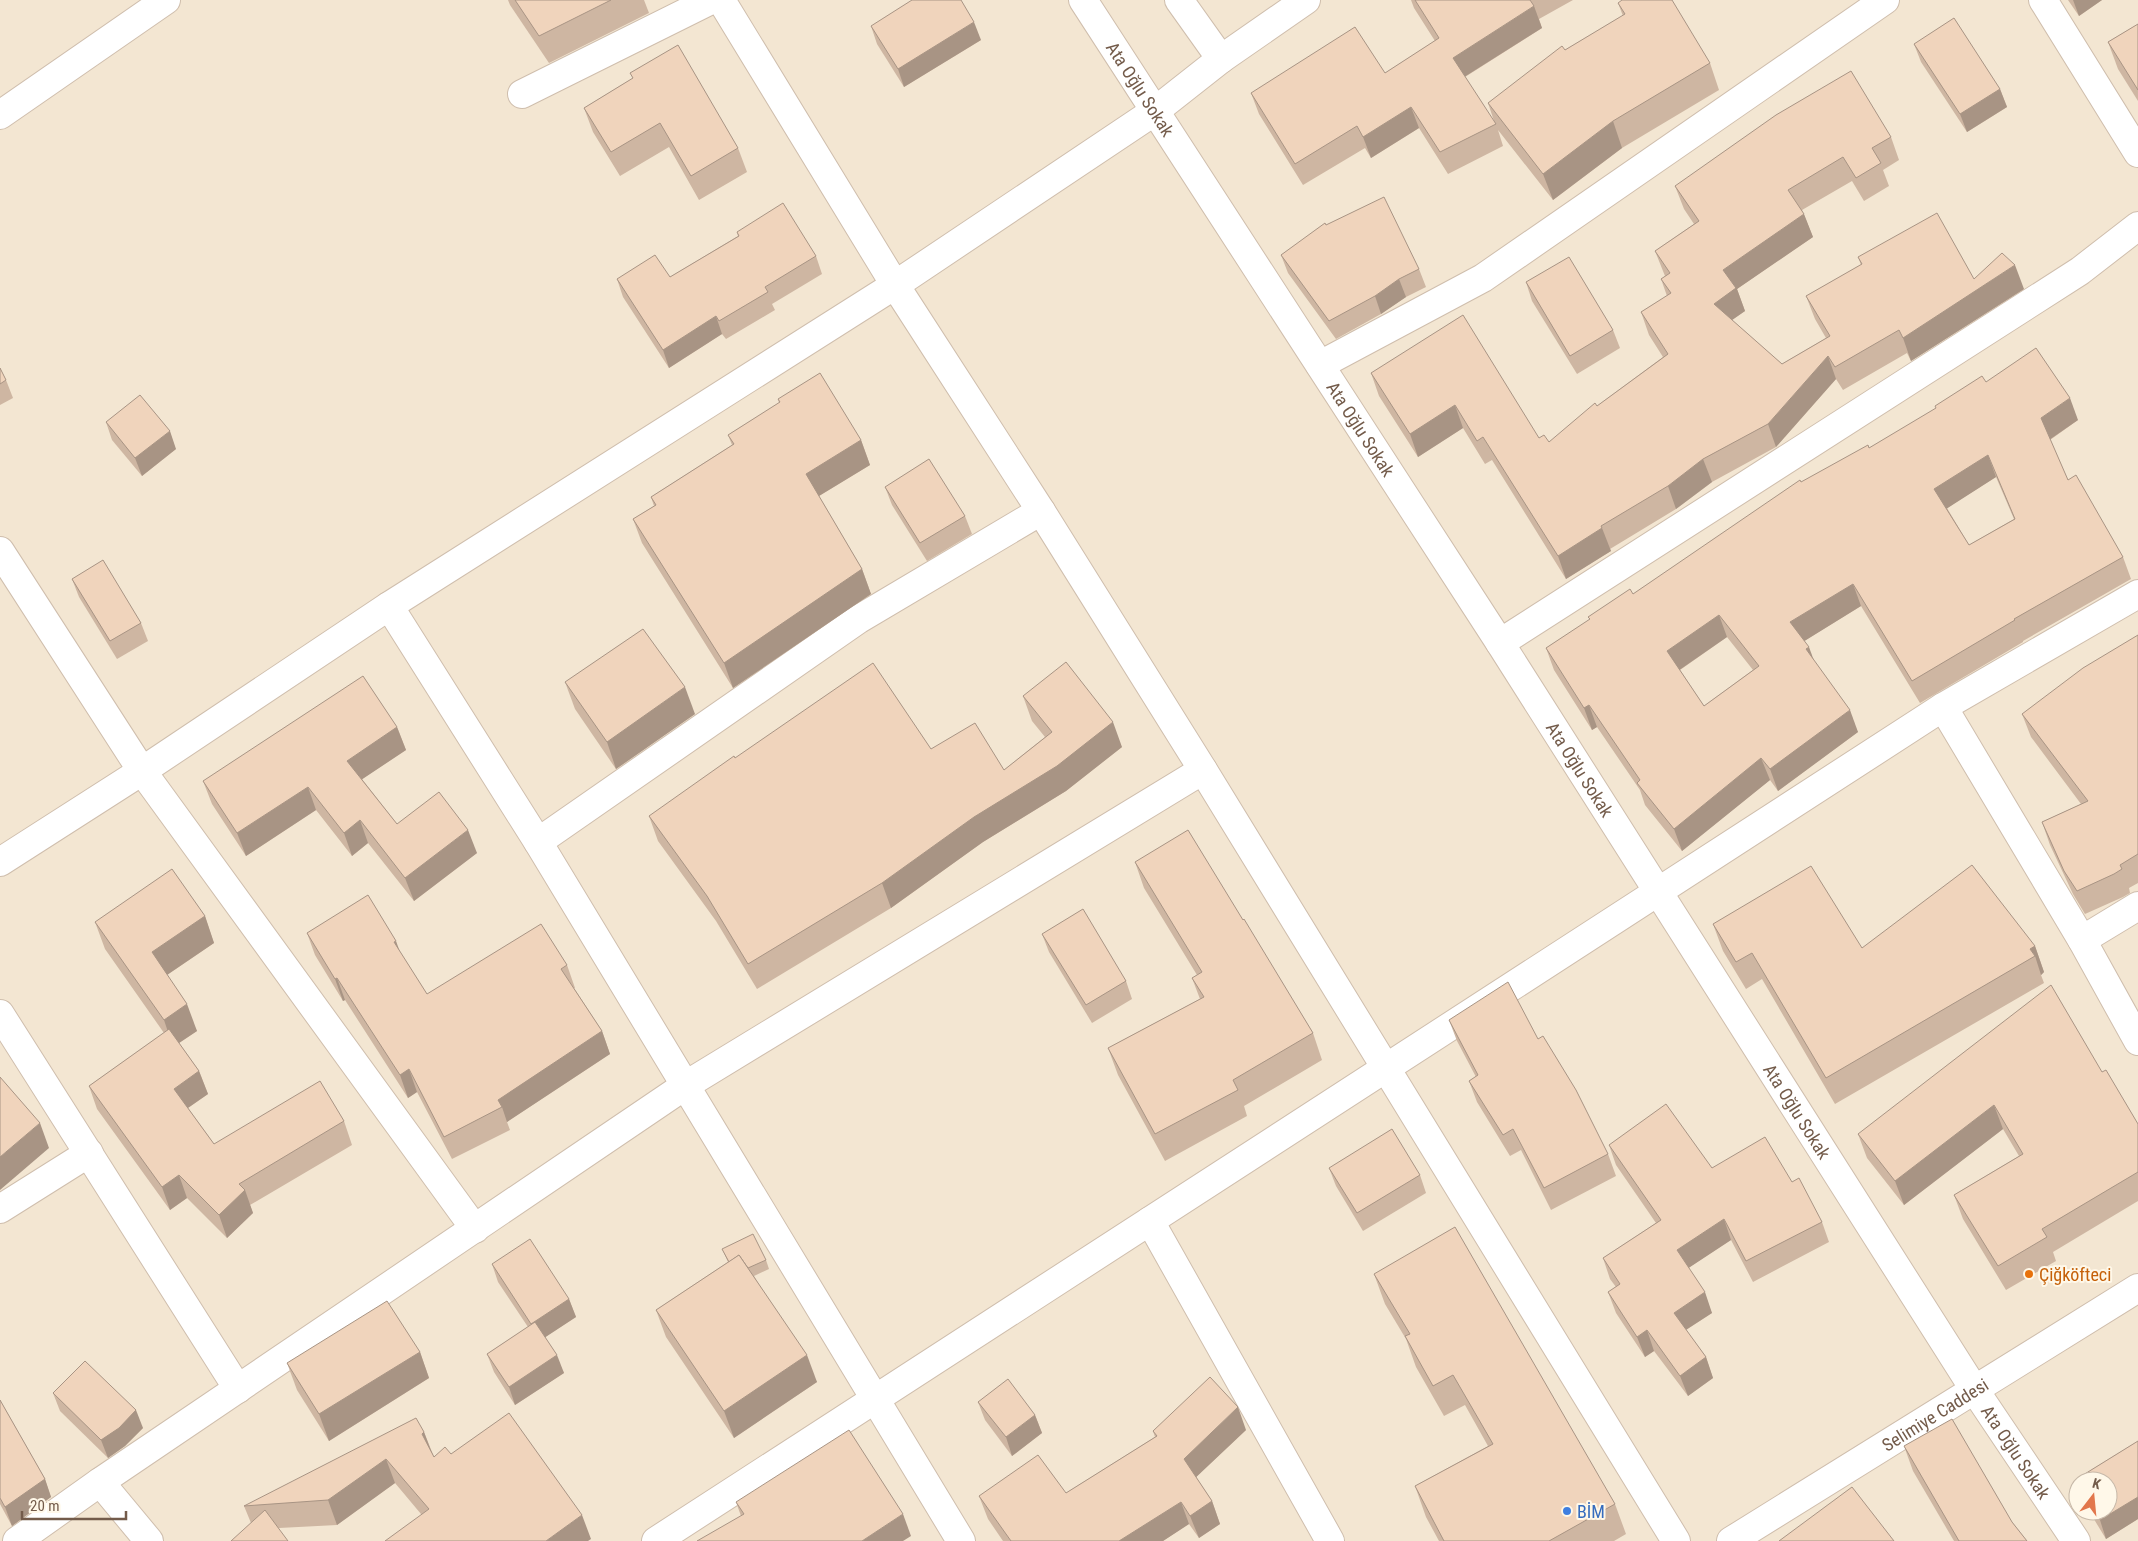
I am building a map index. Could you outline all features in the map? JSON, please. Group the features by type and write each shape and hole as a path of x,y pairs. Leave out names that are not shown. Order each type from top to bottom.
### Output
{"street":[{"path":"0,115 166,0"},
{"path":"522,94 711,0"},
{"path":"721,0 895,285 1041,511 1203,770 1676,1541"},
{"name":"Ata Oğlu Sokak","path":"1083,0 1500,643 1974,1389 2076,1541"},
{"path":"1179,0 1221,59"},
{"path":"0,862 142,771 388,606 895,285 1154,110 1221,59 1306,0"},
{"path":"1320,365 1483,278 1886,0"},
{"path":"2042,0 2138,152"},
{"path":"1500,643 2080,271 2138,226"},
{"path":"538,842 859,619 1041,511"},
{"path":"0,551 142,771 475,1229"},
{"path":"656,1541 1943,708 2138,594"},
{"path":"388,606 538,842 877,1399 961,1541"},
{"path":"1943,708 2082,940 2138,1041"},
{"path":"17,1541 100,1482 686,1085 1203,770"},
{"path":"2082,940 2138,906"},
{"path":"0,1014 238,1389"},
{"path":"0,1209 89,1153"},
{"path":"1150,1221 1330,1541"},
{"name":"Selimiye Caddesi","path":"1731,1541 2138,1288"},
{"path":"100,1482 149,1541"}],"shaded area":[{"path":"0,0 2138,0 2138,1541 0,1541"}],"building":[{"path":"515,0 611,0 539,36"},
{"path":"912,0 961,0 974,22 898,69 871,26"},
{"path":"1415,0 1530,0 1534,6 1453,58 1496,124 1440,152 1411,107 1363,137 1357,126 1295,164 1251,93 1355,27 1385,73 1439,38"},
{"path":"1622,0 1672,0 1710,63 1613,121 1543,174 1488,103 1562,46 1565,50 1625,14 1618,3"},
{"path":"1954,18 2000,89 1960,114 1914,44"},
{"path":"2138,24 2138,90 2108,42"},
{"path":"678,45 738,148 691,176 660,123 611,152 584,108 633,78 630,73"},
{"path":"1851,71 1891,137 1872,148 1881,163 1856,178 1843,157 1788,190 1804,214 1723,270 1736,288 1714,304 1782,364 1830,336 1806,296 1862,264 1858,257 1937,213 1974,279 2002,253 2015,265 1903,338 1899,330 1835,367 1828,356 1768,424 1703,459 1668,486 1601,526 1602,528 1558,556 1483,437 1477,441 1455,405 1410,434 1371,373 1463,315 1539,438 1544,435 1549,442 1595,403 1597,406 1668,354 1641,312 1671,293 1661,279 1670,273 1655,251 1699,221 1675,186 1776,115"},
{"path":"1384,197 1419,269 1329,321 1281,255 1325,223 1326,225"},
{"path":"783,203 816,256 765,287 768,292 719,321 716,316 663,350 617,279 655,255 670,277 739,236 737,232"},
{"path":"1569,257 1613,330 1570,356 1526,282"},
{"path":"2036,348 2070,398 2041,418 2068,480 2076,475 2123,557 2014,619 1912,681 1853,584 1790,622 1809,647 1806,649 1850,710 1770,769 1761,758 1674,829 1637,783 1640,780 1589,705 1584,708 1546,648 1590,619 1588,617 1630,589 1633,594 1800,480 1801,482 1868,445 1869,448 1936,408 1935,406 1982,376 1986,382","holes":["1988,455 2015,519 1969,545 1934,489","1719,615 1759,666 1704,706 1667,651"]},
{"path":"0,368 6,380 0,384"},
{"path":"820,373 861,440 806,474 862,569 724,663 633,519 656,505 651,497 734,444 728,435 780,402 778,399"},
{"path":"140,395 170,431 135,458 106,422"},
{"path":"929,459 965,516 920,543 885,487"},
{"path":"103,560 141,623 110,641 72,579"},
{"path":"643,629 685,687 607,742 565,682"},
{"path":"2138,635 2138,854 2120,865 2122,869 2114,874 2077,891 2064,871 2042,822 2088,801 2022,714 2083,668"},
{"path":"1066,662 1113,722 1057,766 974,817 882,883 748,964 707,896 649,816 734,756 735,758 873,663 931,749 975,723 1004,770 1052,732 1023,696"},
{"path":"363,676 397,727 347,761 397,824 439,792 468,830 405,878 360,820 344,833 308,787 237,833 203,781"},
{"path":"1188,830 1313,1033 1233,1080 1238,1090 1155,1134 1108,1048 1204,997 1192,978 1202,972 1135,862"},
{"path":"1972,865 2035,946 2030,949 2035,956 1826,1078 1752,953 1736,962 1713,924 1811,866 1862,948"},
{"path":"172,869 205,916 152,952 187,1004 164,1020 95,922"},
{"path":"368,895 396,941 394,942 427,994 541,924 567,965 561,969 602,1031 498,1100 502,1107 444,1137 409,1069 400,1075 337,978 335,979 307,933"},
{"path":"1083,909 1126,981 1086,1005 1042,934"},
{"path":"1508,982 1538,1039 1543,1036 1576,1090 1608,1154 1544,1188 1513,1129 1503,1135 1469,1081 1478,1075 1449,1020"},
{"path":"2051,985 2102,1072 2106,1070 2138,1124 2138,1172 2042,1229 2047,1237 1998,1266 1954,1195 2023,1154 1994,1105 1895,1181 1858,1134"},
{"path":"169,1029 199,1071 174,1089 214,1144 320,1081 344,1121 239,1184 245,1190 219,1215 179,1175 162,1187 89,1086"},
{"path":"0,1077 40,1123 0,1157"},
{"path":"1666,1104 1712,1168 1765,1137 1792,1182 1799,1178 1822,1222 1746,1261 1724,1219 1677,1250 1705,1292 1674,1313 1706,1357 1680,1376 1647,1330 1637,1337 1608,1292 1620,1284 1603,1258 1661,1220 1609,1145"},
{"path":"1392,1129 1420,1175 1357,1213 1329,1168"},
{"path":"1455,1227 1615,1504 1549,1541 1444,1541 1415,1486 1493,1444 1453,1375 1433,1386 1405,1336 1410,1334 1374,1274"},
{"path":"753,1234 766,1260 748,1268 739,1255 729,1262 722,1249"},
{"path":"530,1239 569,1299 531,1324 492,1264"},
{"path":"739,1255 807,1355 724,1411 656,1310"},
{"path":"387,1301 420,1352 319,1414 287,1363"},
{"path":"535,1322 557,1355 509,1387 487,1354"},
{"path":"85,1361 136,1410 119,1428 101,1440 53,1393"},
{"path":"1210,1377 1238,1407 1184,1459 1212,1501 1190,1516 1181,1502 1119,1541 1011,1541 979,1496 1038,1455 1066,1493 1157,1436 1153,1431"},
{"path":"1008,1379 1035,1415 1006,1437 978,1402"},
{"path":"0,1400 45,1479 5,1507 0,1498"},
{"path":"509,1413 582,1515 546,1541 385,1541 429,1509 386,1459 328,1500 244,1506 416,1418 434,1457 445,1447 451,1454"},
{"path":"1952,1419 2012,1522 2027,1541 1959,1541 1904,1446"},
{"path":"849,1430 903,1514 862,1541 697,1541 744,1514 736,1502"},
{"path":"2138,1441 2138,1497 2118,1509 2118,1471 2090,1471"},
{"path":"1852,1487 1894,1541 1779,1541"},
{"path":"265,1510 288,1541 231,1541"}],"place":[{"name":"Çiğköfteci","path":"2029,1274"},
{"name":"BİM","path":"1567,1511"}]}
